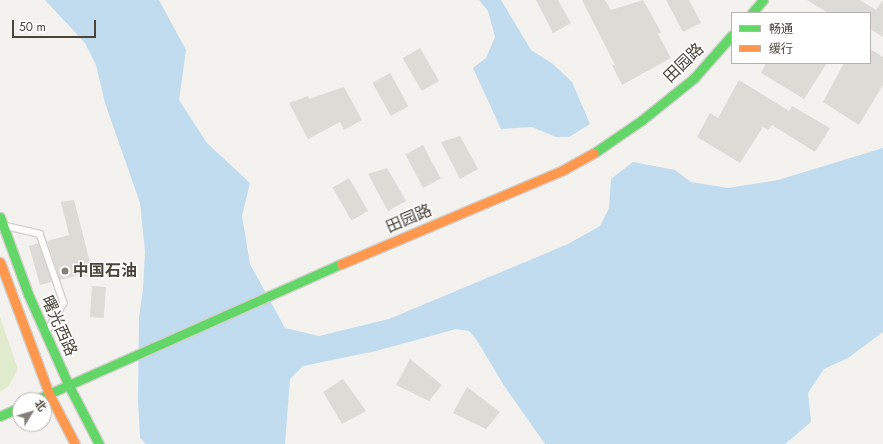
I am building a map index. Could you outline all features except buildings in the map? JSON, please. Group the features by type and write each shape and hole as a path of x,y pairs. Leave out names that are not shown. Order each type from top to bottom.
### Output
{"street":[{"path":"753,12 763,0"},
{"name":"田园路","path":"52,392 285,288 563,170 598,151 642,120 694,78 731,36"},
{"name":"曙光西路","path":"1,221 28,294 68,384 100,444"},
{"name":"曙光西路","path":"0,262 9,290 48,392"},
{"name":"曙光西路","path":"52,400 76,444"},
{"path":"0,416 12,411"}],"lane":[{"path":"1,221 40,234 64,303 46,334"}],"green space":[{"path":"0,317 18,369 8,387 0,392"}],"water":[{"path":"45,0 159,0 186,50 179,100 207,143 250,183 242,216 250,264 285,328 319,336 389,319 568,244 600,226 609,208 611,179 633,162 675,170 691,182 728,188 778,180 883,148 883,332 848,358 824,369 808,393 811,422 785,444 545,444 503,384 476,339 469,331 456,329 376,351 303,366 290,379 285,444 146,444 140,438 138,400 139,317 143,289 145,251 140,203 105,103 96,65 85,43"},
{"path":"479,0 501,0 531,50 553,64 572,82 590,124 569,137 556,137 532,127 501,129 473,68 486,58 495,37 488,11"}],"traffic: fast":[{"path":"753,12 763,0"},
{"path":"594,153 642,120 694,78 731,36"},
{"path":"0,217 28,294 68,384 99,444"},
{"path":"52,392 341,264"},
{"path":"0,416 12,411"}],"traffic: slow":[{"path":"341,264 563,170 594,153"},
{"path":"0,262 49,394 75,444"}],"place":[{"name":"中国石油","path":"65,271"}]}
